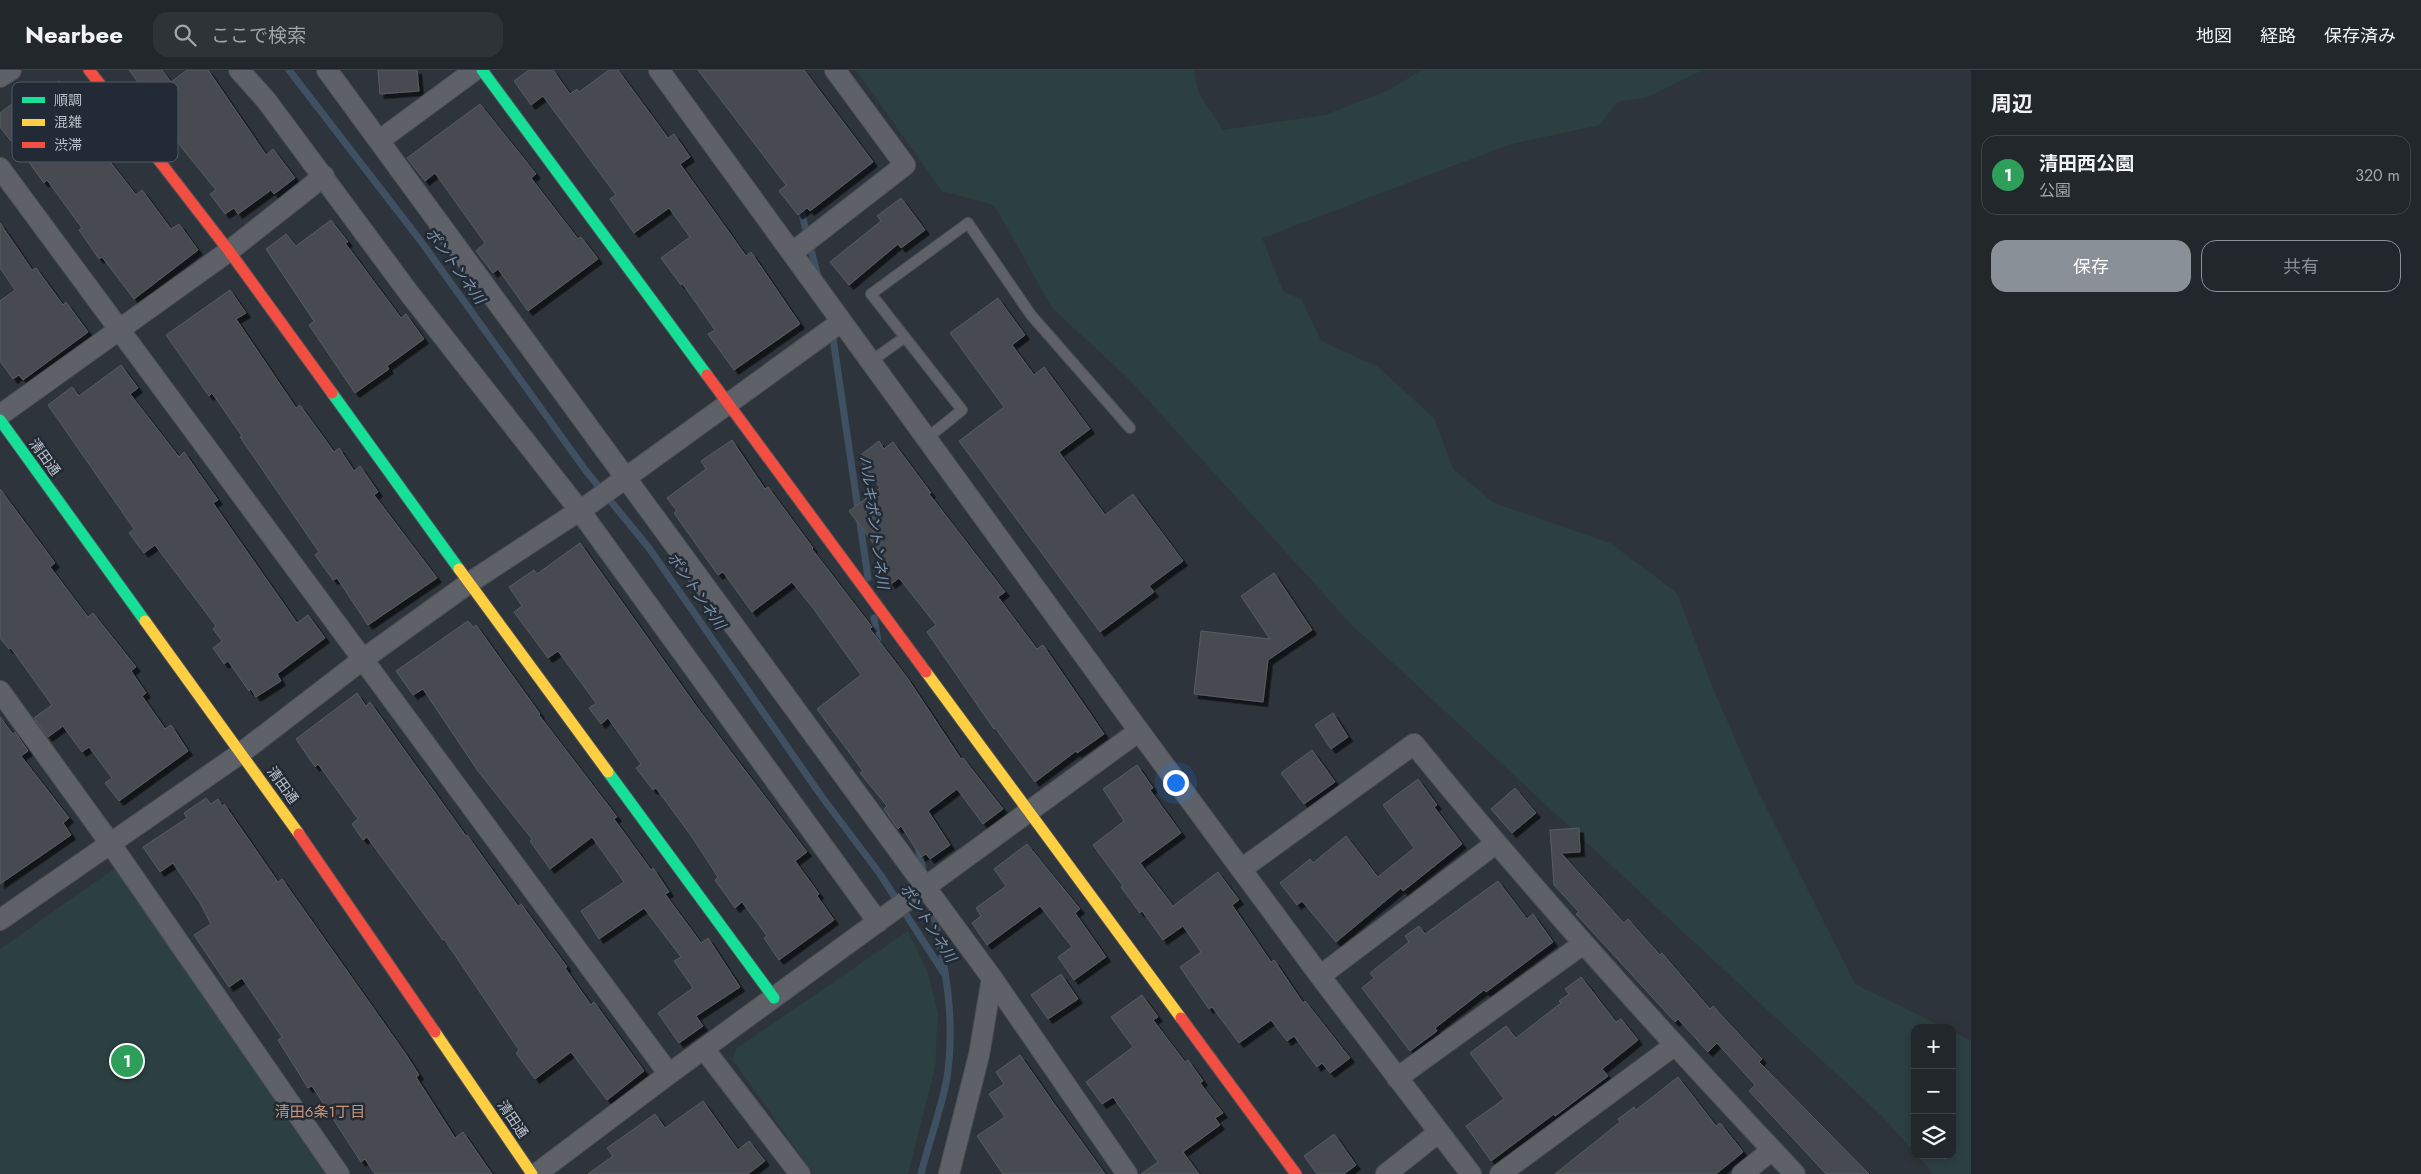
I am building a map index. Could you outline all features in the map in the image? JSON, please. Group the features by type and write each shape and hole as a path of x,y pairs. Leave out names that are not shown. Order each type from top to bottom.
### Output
{"street":[{"path":"0,78 11,70"},
{"path":"89,70 98,82"},
{"path":"239,70 266,100 324,176 415,301 585,507 884,918"},
{"path":"326,70 380,140 622,480 919,891 992,978 1127,1174"},
{"path":"380,140 475,70"},
{"path":"482,70 1027,812 1296,1174"},
{"path":"659,70 1139,730 1243,868 1320,976 1471,1174"},
{"path":"793,252 905,165 835,70"},
{"path":"160,162 229,251 469,583 774,998"},
{"path":"0,168 669,1074"},
{"path":"0,415 120,331 229,251 324,176"},
{"path":"0,920 241,753 362,660 469,583 585,507 727,402 841,322"},
{"name":"清田通","path":"0,420 286,815 532,1174"},
{"path":"0,691 110,843 340,1174"},
{"path":"536,1174 669,1074 1139,730"},
{"path":"1243,868 1414,744 1495,844 1583,944 1795,1174"},
{"path":"1320,976 1495,844"},
{"path":"1397,1078 1583,944"},
{"path":"949,1174 979,1055 992,978"},
{"path":"1500,1174 1675,1044"},
{"path":"704,1049 800,1174"},
{"path":"1386,1174 1439,1132"},
{"path":"1742,1174 1772,1150"}],"lane":[{"path":"926,439 962,410 871,294 968,223 1031,315 1130,428"},
{"path":"870,362 905,337"}],"green space":[{"path":"856,70 1194,70 1198,92 1223,130 1325,115 1389,90 1422,70 1703,70 1648,97 1617,102 1600,125 1511,144 1262,238 1283,291 1302,300 1321,341 1378,367 1434,418 1453,469 1494,503 1610,543 1677,593 1714,691 1756,787 1855,984 1937,1024 1911,1024 1911,1148 1884,1118 1352,625 1130,380 1053,309 994,205 942,191"},
{"path":"114,869 123,870 332,1174 0,1174 0,949"},
{"path":"908,931 928,973 938,1014 935,1068 908,1174 814,1174 733,1060 736,1049"},
{"path":"1956,1033 1971,1041 1971,1174 1933,1174 1920,1159 1956,1159"}],"building":[{"path":"129,70 162,70 171,82 138,82"},
{"path":"187,70 208,70 266,155 273,149 295,178 274,194 271,190 238,214 234,208 225,214 210,194 216,190 178,142 178,82 171,82"},
{"path":"378,70 417,70 419,91 380,94"},
{"path":"529,70 553,70 570,94 577,89 579,92 609,70 618,70 668,138 674,134 690,157 680,164 746,256 751,252 800,324 734,370 708,334 715,330 682,283 681,285 661,258 690,237 669,208 634,233 610,199 616,195 543,96 531,105 514,81"},
{"path":"698,70 804,70 873,162 810,211 807,208 798,215 779,191 786,185"},
{"path":"12,104 11,141 0,127 0,113"},
{"path":"480,104 536,174 531,178 578,239 581,237 598,259 528,311 498,269 493,273 476,251 485,243 435,173 425,181 407,158"},
{"path":"29,162 110,162 136,195 142,190 171,229 179,224 198,250 134,299 102,257 99,259 79,230 82,228 47,180 44,183"},
{"path":"901,198 925,230 901,248 898,244 849,285 830,262 881,221 877,216"},
{"path":"331,220 348,242 345,243 401,318 406,314 424,339 387,366 389,369 355,393 309,325 314,321 266,249 286,234 296,246"},
{"path":"0,223 32,270 36,268 63,305 66,302 88,332 23,380 19,375 13,379 0,361 0,301 15,290 0,268"},
{"path":"230,290 246,313 236,319 296,408 300,405 334,452 339,448 354,471 360,466 378,492 374,495 437,578 368,625 337,578 333,580 315,555 319,552 240,437 242,436 212,393 209,396 166,335"},
{"path":"998,298 1025,335 1012,345 1034,375 1044,367 1090,429 1059,452 1105,515 1133,494 1183,561 1149,586 1154,592 1100,632 959,441 1004,407 950,333"},
{"path":"121,365 138,388 130,394 179,457 184,452 218,500 213,503 297,623 308,615 325,638 277,674 281,681 256,697 251,689 249,691 228,661 224,664 213,648 222,641 213,629 216,626 155,545 144,553 129,533 134,529 48,405 72,387 79,396"},
{"path":"732,440 765,489 768,487 812,549 872,627 870,629 908,679 961,759 963,758 1003,809 983,824 957,789 928,811 950,845 930,859 926,854 921,857 901,826 898,829 884,809 887,806 860,773 863,771 817,709 861,675 813,608 792,582 752,612 723,572 718,575 674,513 677,511 667,498 706,469 701,461"},
{"path":"879,441 884,449 893,442 931,493 929,494 1005,592 998,597 1037,649 1043,645 1104,734 1077,753 1076,751 1035,782 994,729 927,632 936,625 899,578 891,584 880,569 888,563 849,511 880,488 858,457"},
{"path":"0,489 55,563 50,567 88,617 93,613 136,667 131,671 146,693 142,696 165,729 171,725 188,751 119,801 105,783 112,778 89,747 82,752 63,726 48,737 34,718 52,705 11,648 9,649 0,638"},
{"path":"580,543 696,706 807,852 795,861 819,894 817,896 834,920 779,960 764,938 767,936 742,902 735,908 715,880 718,877 692,837 656,788 653,790 636,768 641,764 608,718 601,724 589,708 596,703 558,651 548,658 514,612 522,606 509,587 534,570 537,574"},
{"path":"1274,573 1312,630 1268,660 1263,702 1194,694 1201,631 1270,639 1241,596"},
{"path":"468,621 473,627 476,625 539,715 617,817 614,819 651,870 653,868 669,892 665,894 701,943 708,938 740,987 696,1016 703,1026 679,1043 658,1013 693,988 674,961 681,957 644,908 599,939 581,911 624,882 592,837 550,869 530,841 532,839 478,771 423,689 413,695 396,671"},
{"path":"357,693 366,706 370,702 518,906 521,904 567,967 565,968 591,1005 594,1002 644,1071 607,1100 571,1052 535,1079 516,1053 519,1050 444,939 367,837 363,840 352,824 358,819 318,764 315,767 296,739"},
{"path":"1333,713 1348,737 1331,749 1315,725"},
{"path":"0,717 13,734 15,732 28,751 21,756 69,818 63,823 71,835 0,884"},
{"path":"1312,750 1335,782 1304,804 1281,773"},
{"path":"1137,765 1153,788 1150,790 1181,833 1140,863 1173,906 1218,872 1239,900 1232,905 1271,962 1274,960 1303,1003 1305,1001 1350,1058 1330,1073 1322,1063 1317,1067 1294,1036 1287,1041 1271,1020 1239,1043 1212,1007 1209,1009 1180,967 1201,952 1183,926 1163,940 1142,911 1140,913 1093,845 1124,821 1103,789"},
{"path":"1418,779 1437,805 1434,807 1462,844 1403,891 1401,888 1336,942 1302,901 1297,905 1280,883 1310,859 1313,863 1346,836 1378,877 1414,848 1383,805"},
{"path":"1515,788 1536,813 1512,833 1491,809"},
{"path":"206,798 211,804 218,799 222,806 224,804 278,882 282,879 405,1053 419,1075 416,1077 455,1138 463,1132 492,1174 375,1174 365,1159 361,1162 312,1086 308,1088 278,1040 282,1037 242,978 229,987 194,935 211,924 200,903 173,863 160,872 143,847 187,818 184,813"},
{"path":"1579,828 1580,852 1561,853 1624,923 1628,919 1660,955 1662,953 1710,1009 1713,1006 1762,1059 1759,1062 1869,1174 1826,1174 1749,1091 1755,1085 1717,1043 1708,1052 1678,1019 1675,1022 1576,914 1579,912 1554,885 1550,830"},
{"path":"1027,844 1080,909 1075,913 1106,957 1074,980 1058,957 1072,947 1040,906 987,945 972,923 981,916 976,908 1006,886 994,869"},
{"path":"1498,881 1527,919 1533,914 1553,942 1486,992 1484,990 1435,1028 1437,1031 1410,1051 1362,988 1374,978 1370,973 1409,942 1405,936 1419,926 1425,934"},
{"path":"1061,974 1078,999 1048,1019 1031,995"},
{"path":"1581,977 1616,1022 1621,1019 1638,1040 1602,1069 1608,1076 1491,1161 1466,1126 1504,1099 1470,1053 1506,1026 1516,1038 1561,1003 1559,1001 1569,994 1565,989"},
{"path":"1142,995 1158,1017 1153,1020 1185,1062 1188,1060 1203,1081 1200,1083 1223,1113 1215,1118 1220,1125 1183,1152 1199,1174 1141,1174 1158,1162 1113,1097 1102,1104 1086,1082 1133,1047 1111,1017"},
{"path":"1020,1055 1105,1174 1003,1174 977,1136 1005,1117 989,1094 1004,1084 996,1072"},
{"path":"1678,1077 1716,1126 1720,1123 1743,1152 1716,1174 1555,1174 1620,1122 1618,1119 1634,1107 1636,1110"},
{"path":"703,1101 738,1150 749,1141 765,1161 748,1174 588,1174 613,1156 607,1148 655,1114 665,1128"},
{"path":"1334,1134 1356,1165 1344,1174 1317,1174 1304,1156"}],"waterway":[{"name":"ポントンネ川","path":"289,70 420,240 586,471 649,548 822,797 880,874 945,975"},
{"name":"ハルキポントンネ川","path":"799,203 818,277"},
{"name":"ハルキポントンネ川","path":"832,331 868,578"},
{"name":"ハルキポントンネ川","path":"874,618 879,647"},
{"name":"ハルキポントンネ川","path":"918,846 924,875"},
{"name":"ポントンネ川","path":"921,1174 947,1078 950,1034 948,992 932,907"}],"traffic: fast":[{"path":"482,70 707,375"},
{"path":"332,393 459,569"},
{"path":"0,420 145,621"},
{"path":"608,772 774,998"}],"traffic: slow":[{"path":"459,569 608,772"},
{"path":"145,621 299,834"},
{"path":"926,672 1181,1018"},
{"path":"435,1032 532,1174"}],"traffic: jam":[{"path":"89,70 98,82"},
{"path":"160,162 229,251 332,393"},
{"path":"707,375 926,672"},
{"path":"299,834 435,1032"},
{"path":"1181,1018 1296,1174"}],"place":[{"name":"清田西公園","path":"127,1061"}],"district":[{"name":"清田6条1丁目","path":"320,1112"}]}
